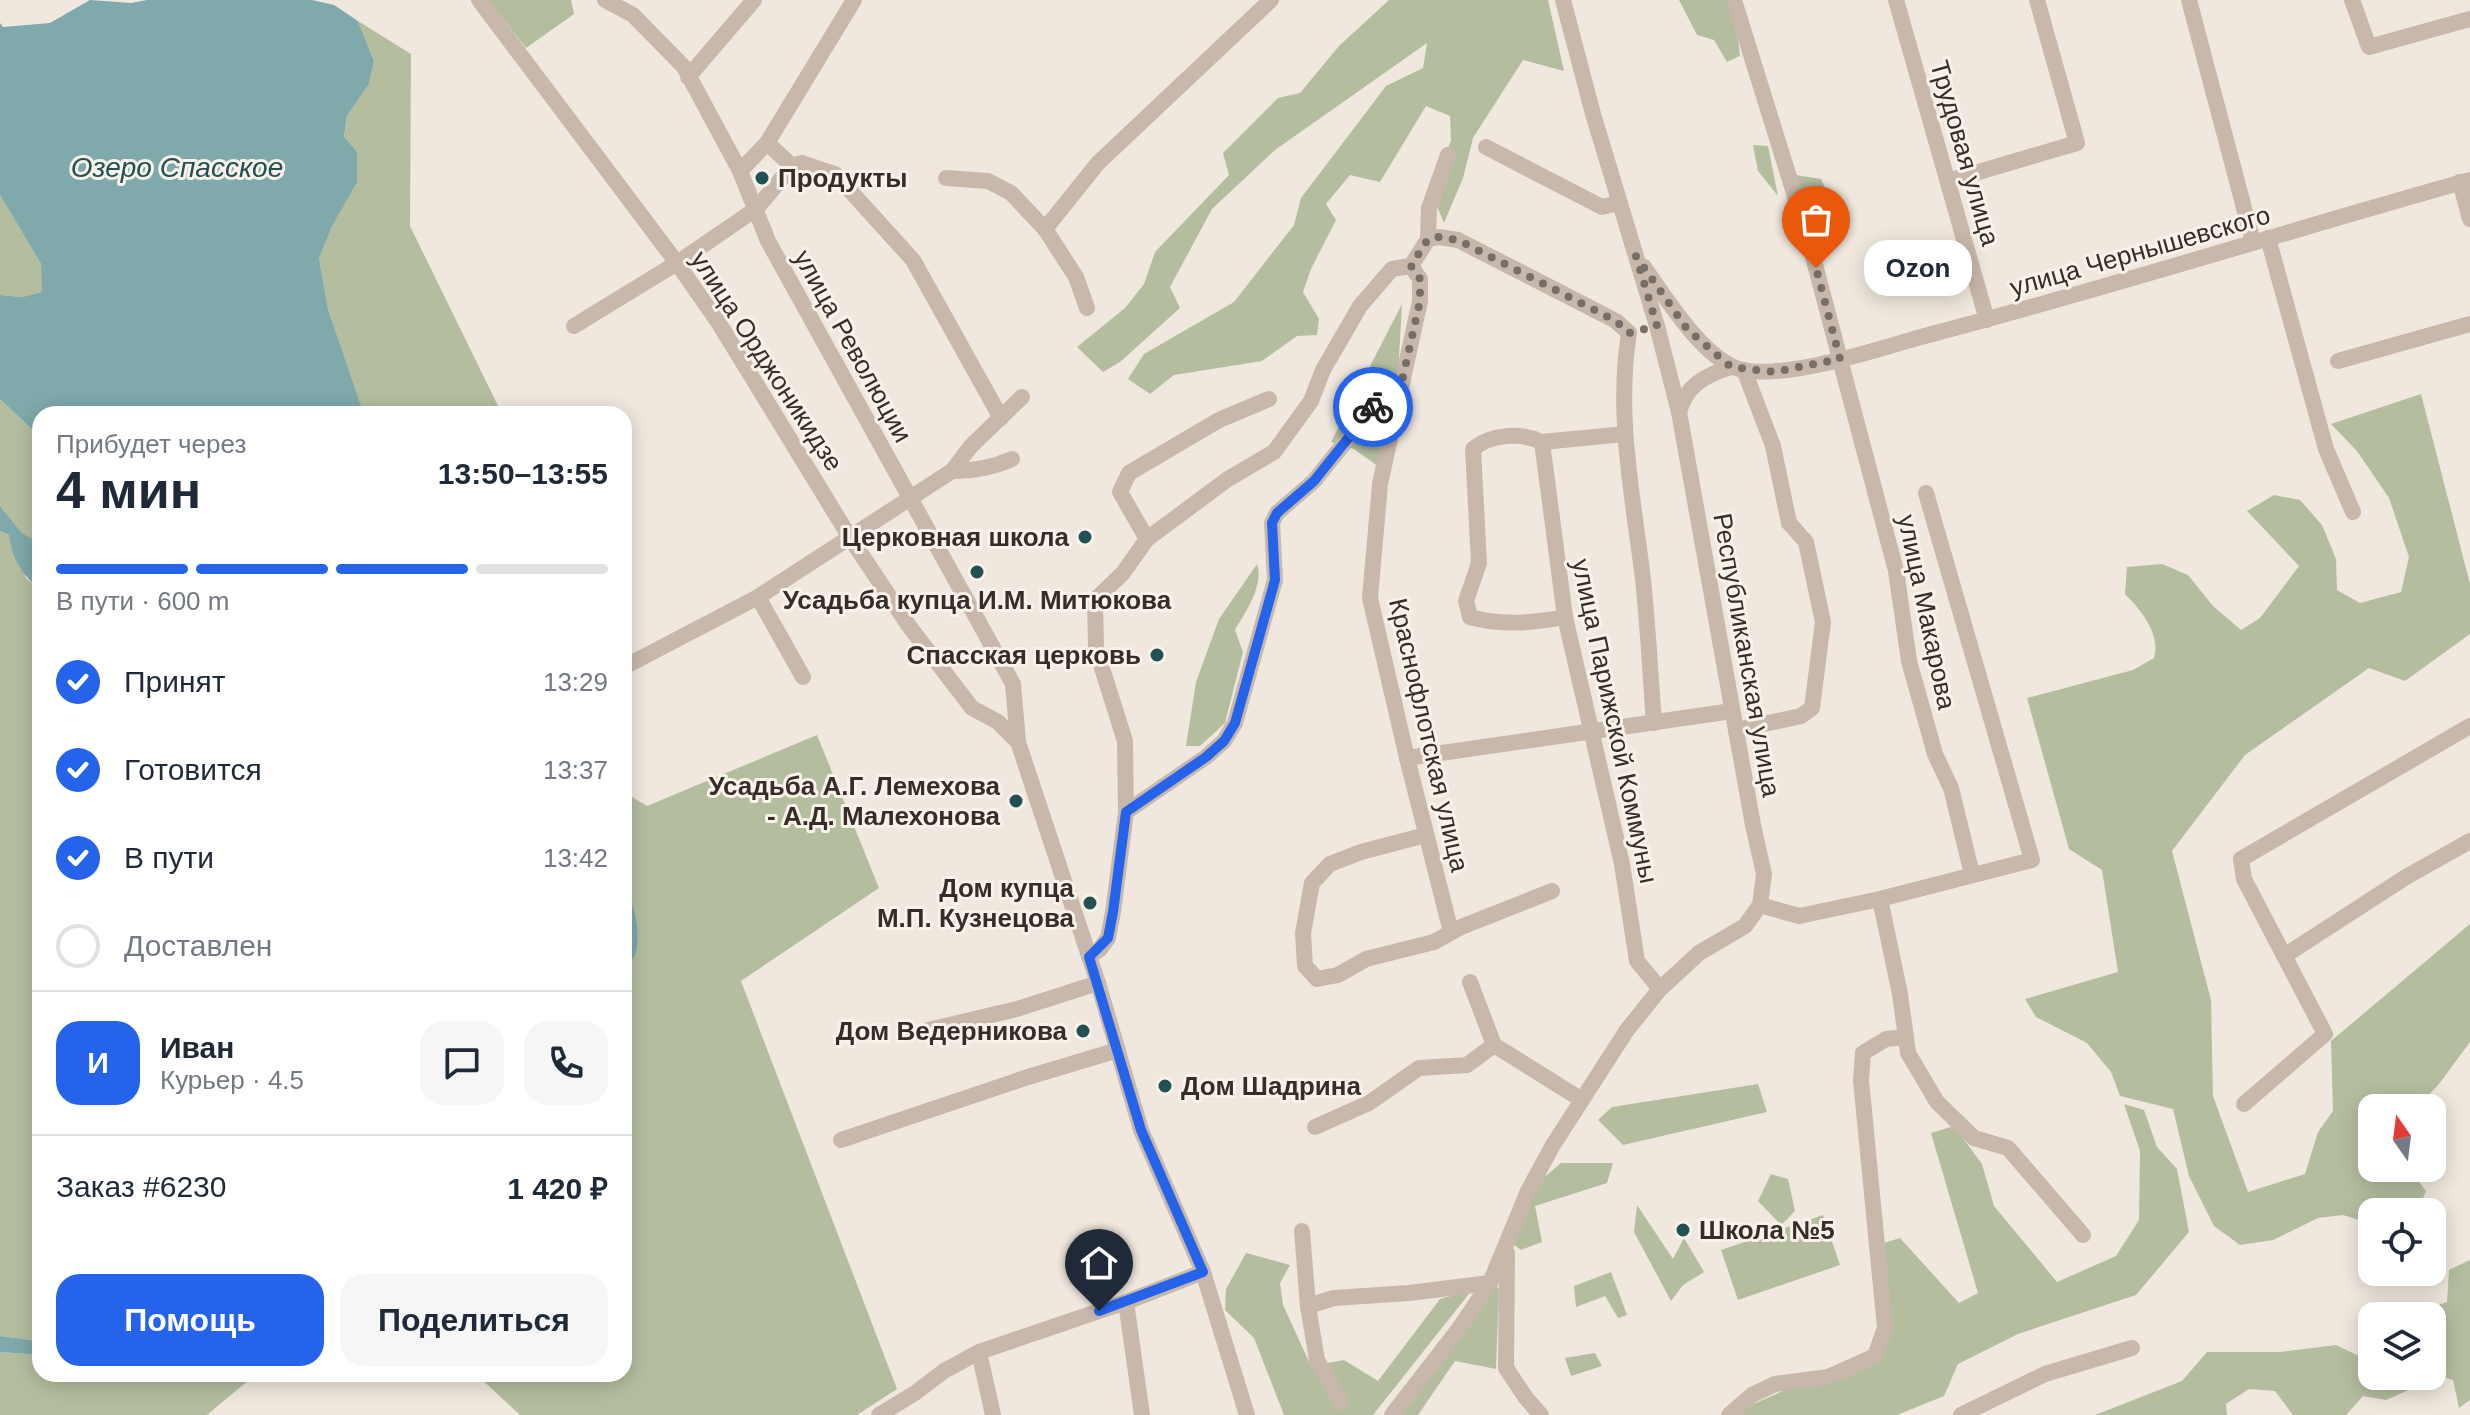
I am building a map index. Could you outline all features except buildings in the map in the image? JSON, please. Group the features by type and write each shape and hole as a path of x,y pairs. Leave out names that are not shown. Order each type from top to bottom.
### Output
{"street":[{"name":"улица Орджоникидзе","path":"479,0 677,263 728,338 849,536 909,626 972,708 998,722 1018,742"},
{"name":"улица Революции","path":"605,0 633,15 684,67 740,171 768,241 1013,684 1018,742 1098,983 1141,1130 1203,1272 1247,1415"},
{"path":"688,77 754,0"},
{"path":"740,171 767,143 854,0"},
{"path":"1045,229 1098,163 1271,0"},
{"path":"1563,0 1593,114 1636,256 1687,329 1738,368 1773,446 1789,523 1806,542 1823,622 1812,708 1801,716 1736,730"},
{"name":"улица Макарова","path":"1734,0 1808,238 1896,571 1909,661 1935,754 1951,788 1972,874 2032,860 1926,493"},
{"name":"Трудовая улица","path":"1896,0 1987,320"},
{"path":"1948,181 2077,143 2037,0"},
{"path":"2189,0 2326,449 2353,512"},
{"path":"2352,0 2369,47 2470,19"},
{"path":"767,143 792,166"},
{"path":"1486,147 1602,207 1619,203"},
{"path":"1089,957 1108,938 1126,812 1125,741 1096,649 1095,600 1123,573 1147,539 1228,479 1274,452 1311,401 1323,370 1360,306 1392,269 1411,266 1428,239 1429,208 1448,155"},
{"path":"574,326 677,263 756,209 792,166 802,163 835,174 913,260 1001,418"},
{"path":"946,178 988,181 1011,193 1045,229 1076,277 1087,308"},
{"path":"2465,181 2470,219"},
{"name":"улица Чернышевского","path":"1738,368 1774,372 1840,359 1987,320 2465,181"},
{"path":"1428,239 1458,240 1616,321 1629,333"},
{"name":"Республиканская улица","path":"1636,256 1679,412 1764,874 1760,905"},
{"name":"Краснофлотская улица","path":"1411,266 1420,279 1420,301 1380,484 1370,598 1451,932"},
{"path":"2338,361 2470,324"},
{"path":"1629,333 1657,326"},
{"path":"1629,333 1624,367 1625,434 1644,586 1654,723"},
{"path":"1679,412 1692,387 1709,374 1738,368"},
{"path":"1126,812 1224,741 1235,723 1275,580 1272,523 1277,513 1314,481 1384,394 1402,381"},
{"path":"632,663 758,597 952,471 971,446 1022,397"},
{"path":"1147,539 1120,492 1129,473 1219,420 1269,399"},
{"path":"1565,617 1529,624 1488,622 1470,617 1466,601 1479,563 1473,449 1485,438 1529,436 1542,442 1625,434"},
{"name":"улица Парижской Коммуны","path":"1542,442 1565,617 1622,864 1637,961 1660,989"},
{"path":"952,471 995,467 1012,459"},
{"path":"758,597 803,677"},
{"path":"1407,758 1732,711"},
{"path":"2244,1104 2325,1034 2244,879 2241,859 2470,726"},
{"path":"1426,835 1361,852 1330,864 1312,883 1303,944 1305,966 1317,979 1338,975 1366,959 1434,942 1451,932 1552,891"},
{"path":"2284,956 2406,877 2470,841"},
{"path":"1392,1415 1490,1283 1528,1191 1553,1145 1627,1030 1660,989 1699,953 1745,926 1760,905 1799,916 1880,899 1972,874"},
{"path":"1880,899 1900,994 1908,1053 1937,1102 1974,1138 2008,1148 2083,1235"},
{"path":"1470,982 1494,1045 1582,1100"},
{"path":"924,1031 1017,1009 1098,983"},
{"path":"1729,1415 1752,1395 1775,1384 1828,1377 1875,1356 1885,1328 1861,1080 1863,1053 1886,1039 1906,1037"},
{"path":"1315,1127 1369,1103 1419,1068 1467,1065 1494,1045"},
{"path":"841,1140 1118,1050"},
{"path":"1302,1231 1308,1306 1317,1360 1341,1402"},
{"path":"1507,1248 1506,1368 1541,1415"},
{"path":"879,1415 944,1371 979,1352 1203,1272"},
{"path":"1308,1306 1334,1298 1490,1283"},
{"path":"1126,1302 1142,1415"},
{"path":"1961,1415 2045,1374 2132,1348"},
{"path":"979,1352 993,1415"}],"green space":[{"path":"488,0 571,0 574,14 526,48"},
{"path":"1389,0 1548,0 1564,71 1523,60 1473,138 1463,178 1444,223 1430,190 1451,141 1450,116 1426,106 1380,182 1350,175 1326,204 1336,220 1303,292 1319,319 1317,335 1297,336 1262,361 1174,375 1150,394 1128,379 1144,354 1234,302 1294,225 1301,198 1386,86 1423,68 1427,43 1275,150 1212,209 1170,287 1180,308 1120,362 1103,372 1077,347 1125,308 1144,284 1155,252 1229,175 1223,153 1278,98 1300,93 1339,46"},
{"path":"1679,0 1727,0 1737,29 1740,56 1727,62 1714,40 1697,35"},
{"path":"358,21 411,54 410,226 498,406 361,406 328,309 319,258 357,152 344,138 347,116 369,84 374,61"},
{"path":"1753,145 1768,146 1778,196 1758,171"},
{"path":"1796,175 1821,179 1832,204 1827,224 1813,230"},
{"path":"0,195 41,264 43,292 22,297 0,295"},
{"path":"1402,304 1398,376 1379,467 1354,449 1331,442"},
{"path":"2421,394 2470,584 2470,634 2405,681 2369,668 2245,755 2172,851 2211,1000 2213,1096 2248,1192 2305,1174 2318,1132 2333,1111 2331,1041 2470,924 2470,1042 2429,1094 2358,1094 2358,1182 2419,1182 2426,1191 2423,1198 2358,1198 2358,1220 2343,1215 2318,1218 2273,1240 2240,1245 2214,1226 2189,1176 2173,1109 2120,1096 2111,1072 2087,1043 2036,1017 2025,999 2118,972 2102,870 2069,849 2027,698 2133,670 2154,658 2152,631 2125,594 2127,567 2162,564 2188,575 2213,606 2241,630 2260,618 2299,566 2247,511 2274,495 2300,500 2322,525 2336,559 2337,590 2360,603 2401,592 2409,557 2389,498 2357,451 2331,424"},
{"path":"0,399 32,429 32,539 22,533 0,506"},
{"path":"0,531 9,535 26,578 32,583 32,1340 0,1336"},
{"path":"1257,564 1256,590 1235,630 1243,652 1225,723 1200,746 1186,746 1196,682 1219,619"},
{"path":"817,735 879,888 741,981 897,1389 857,1415 520,1415 485,1382 632,1382 632,797 647,806"},
{"path":"1758,1084 1767,1112 1623,1145 1598,1120 1612,1107"},
{"path":"2124,1104 2144,1110 2157,1147 2177,1169 2189,1232 2136,1295 2018,1334 1958,1364 1944,1396 1897,1415 1736,1415 1740,1410 1787,1389 1884,1354 1881,1244 1900,1238 1959,1303 1978,1293 1931,1133 1954,1126 1982,1164 1994,1206 2057,1282 2116,1256 2139,1220 2140,1151"},
{"path":"1561,1163 1613,1163 1607,1183 1535,1206 1542,1242 1521,1250 1513,1244 1534,1186"},
{"path":"1771,1174 1788,1179 1795,1211 1781,1225 1758,1201"},
{"path":"1637,1205 1673,1259 1684,1238 1704,1272 1683,1285 1671,1301 1634,1232"},
{"path":"1823,1215 1840,1265 1738,1300 1721,1250"},
{"path":"1246,1253 1290,1265 1280,1283 1283,1305 1311,1366 1344,1360 1378,1381 1440,1299 1472,1290 1373,1415 1284,1415 1254,1338 1225,1310 1226,1289"},
{"path":"2470,1260 2470,1400 2459,1408 2453,1380 2446,1378 2449,1270"},
{"path":"1611,1272 1627,1315 1618,1318 1605,1296 1576,1307 1574,1286"},
{"path":"1496,1285 1499,1290 1496,1369 1455,1361 1418,1415 1394,1415"},
{"path":"2336,1345 2358,1356 2358,1390 2409,1390 2386,1400 2363,1396 2346,1415 2293,1415 2275,1391 2249,1389 2226,1404 2227,1415 2095,1415 2182,1381 2207,1352 2280,1352"},
{"path":"0,1352 32,1354 32,1382 246,1382 207,1415 0,1415"},
{"path":"1595,1353 1602,1366 1571,1376 1565,1358"}],"water":[{"name":"Озеро Спасское","path":"90,0 131,3 147,0 312,0 334,5 358,21 374,61 369,84 347,116 344,137 357,152 357,182 331,228 319,258 328,309 361,406 32,406 32,429 0,399 0,295 22,297 42,292 41,264 0,195 0,23 3,27 50,23"},
{"path":"0,506 22,533 32,539 32,582 19,566 9,535 0,531"},
{"path":"632,904 638,938 632,959"},
{"path":"0,1336 32,1340 32,1354 0,1352"}],"way so far":[{"path":"1373,407 1402,381 1420,301 1420,279 1411,266 1428,239 1458,240 1616,321 1629,333 1657,326 1636,256 1687,329 1731,367 1744,370 1774,372 1840,359 1816,268"}],"place":[{"name":"Продукты","path":"762,178"},
{"name":"Ozon","path":"1816,268"},
{"name":"Церковная школа","path":"1085,537"},
{"name":"Усадьба купца И.М. Митюкова","path":"977,572"},
{"name":"Спасская церковь","path":"1157,655"},
{"name":"Усадьба А.Г. Лемехова - А.Д. Малехонова","path":"1016,801"},
{"name":"Дом купца М.П. Кузнецова","path":"1090,903"},
{"name":"Дом Ведерникова","path":"1083,1031"},
{"name":"Дом Шадрина","path":"1165,1086"},
{"name":"Школа №5","path":"1683,1230"}],"route":[{"path":"1099,1311 1203,1272 1141,1130 1089,957 1108,938 1126,812 1206,757 1224,741 1235,723 1275,580 1272,523 1277,513 1314,481 1373,407"}]}
